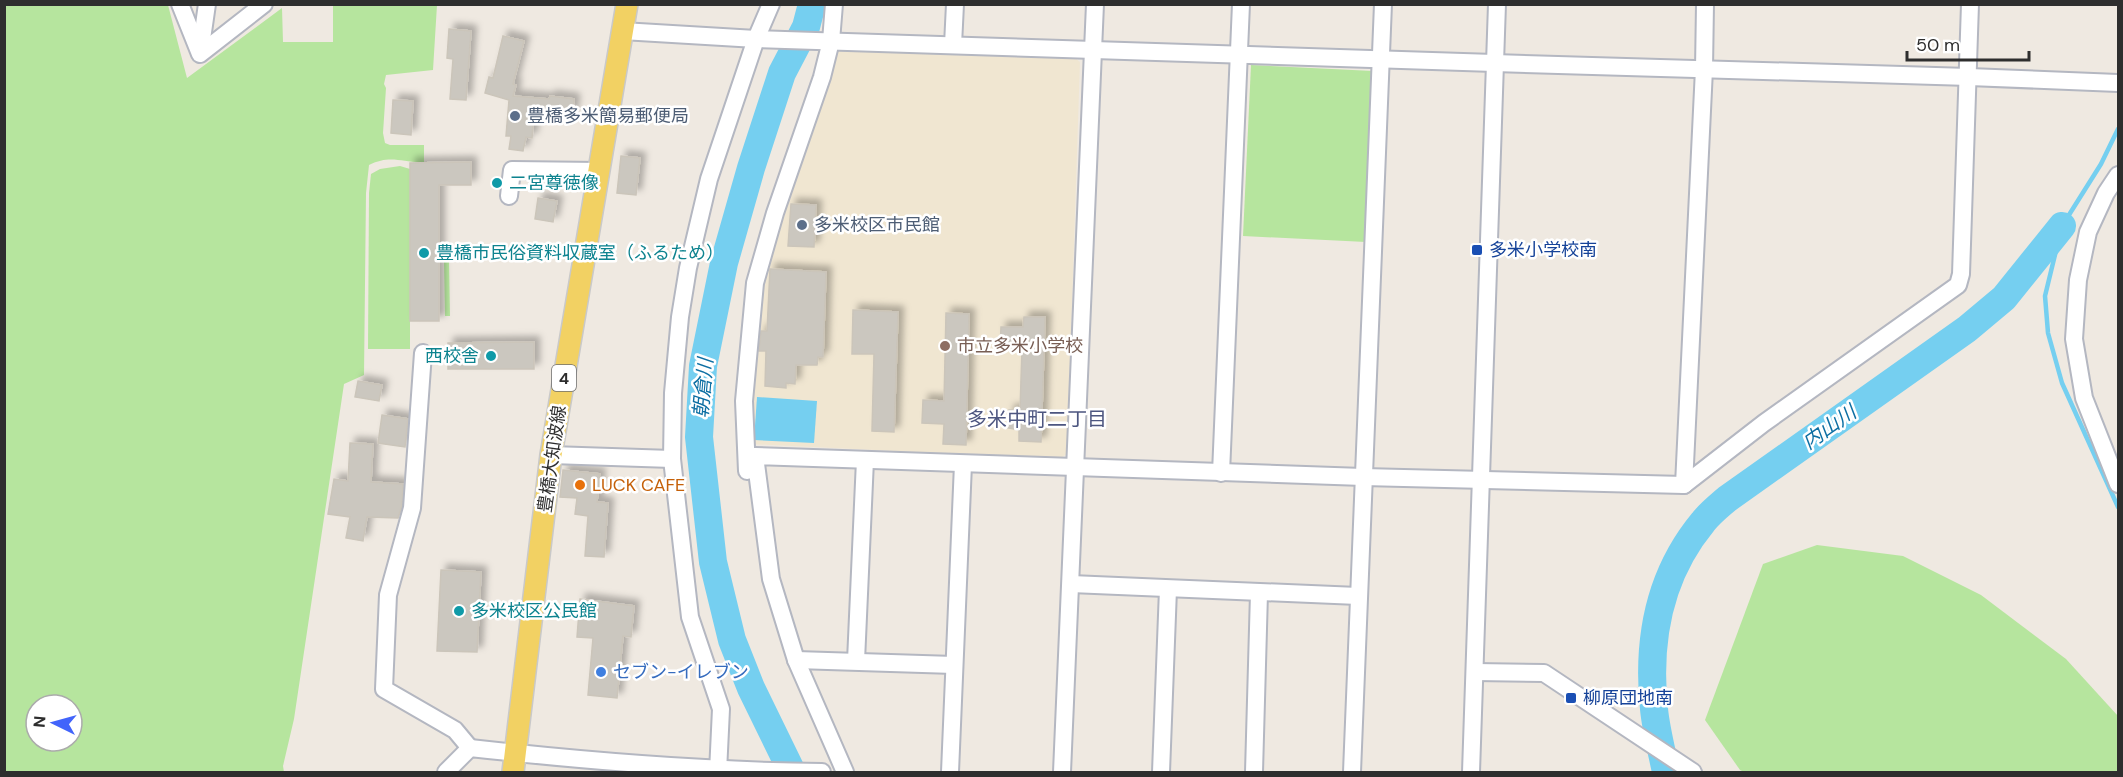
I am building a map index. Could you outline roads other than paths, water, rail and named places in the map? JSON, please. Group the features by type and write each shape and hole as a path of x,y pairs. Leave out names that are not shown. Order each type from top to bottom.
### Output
{"main road":[{"name":"豊橋大知波線","path":"514,763 551,455 627,4"}],"street":[{"path":"180,4 200,54"},
{"path":"200,54 207,4"},
{"path":"200,54 264,4"},
{"path":"718,771 721,709 690,617 672,459 673,393 680,317 688,268 709,179 762,39 771,4"},
{"path":"771,579 759,572 746,460 744,401 755,283 775,213 822,77 834,4"},
{"path":"953,45 955,4"},
{"path":"1062,772 1095,4"},
{"path":"1221,473 1241,4"},
{"path":"1352,772 1383,4"},
{"path":"1471,772 1497,4"},
{"path":"1684,485 1704,69 1705,4"},
{"path":"845,772 796,660 771,579 755,456 1221,473 1684,485 1764,423 1958,285 1961,274 1970,4"},
{"path":"622,31 762,39 2118,83"},
{"path":"509,196 512,170 599,171"},
{"path":"2118,175 2106,193 2088,232 2078,280 2074,339 2084,398 2118,484"},
{"path":"423,353 412,508 388,595 384,689 455,730 470,748 514,763 718,771 822,772"},
{"path":"551,455 672,459"},
{"path":"856,661 865,460"},
{"path":"950,772 963,464"},
{"path":"1071,584 1358,597"},
{"path":"1161,772 1168,589"},
{"path":"1254,772 1259,593"},
{"path":"796,660 954,665"},
{"path":"1475,672 1544,673 1687,769"},
{"path":"446,772 470,748"}],"water":[{"path":"757,397 817,401 814,443 754,440"}],"waterway":[{"name":"朝倉川","path":"792,772 751,688 732,640 713,562 699,437 703,366 724,263 751,168 782,73 806,27 812,4"},
{"path":"2118,129 2101,164 2062,226 2045,296 2048,333 2062,383 2118,507"},
{"name":"内山川","path":"1666,772 1654,709 1652,684 1655,634 1666,587 1688,542 1706,519 1727,499 1967,329 2004,298 2062,226"}],"place":[{"name":"豊橋多米簡易郵便局","path":"515,116"},
{"name":"二宮尊徳像","path":"497,183"},
{"name":"多米校区市民館","path":"802,225"},
{"name":"多米小学校南","path":"1477,250"},
{"name":"豊橋市民俗資料収蔵室（ふるため）","path":"424,253"},
{"name":"市立多米小学校","path":"945,346"},
{"name":"西校舎","path":"491,356"},
{"name":"LUCK CAFE","path":"580,485"},
{"name":"多米校区公民館","path":"459,611"},
{"name":"セブン-イレブン","path":"601,672"},
{"name":"柳原団地南","path":"1571,698"}],"district":[{"name":"多米中町二丁目","path":"1037,419"}]}
